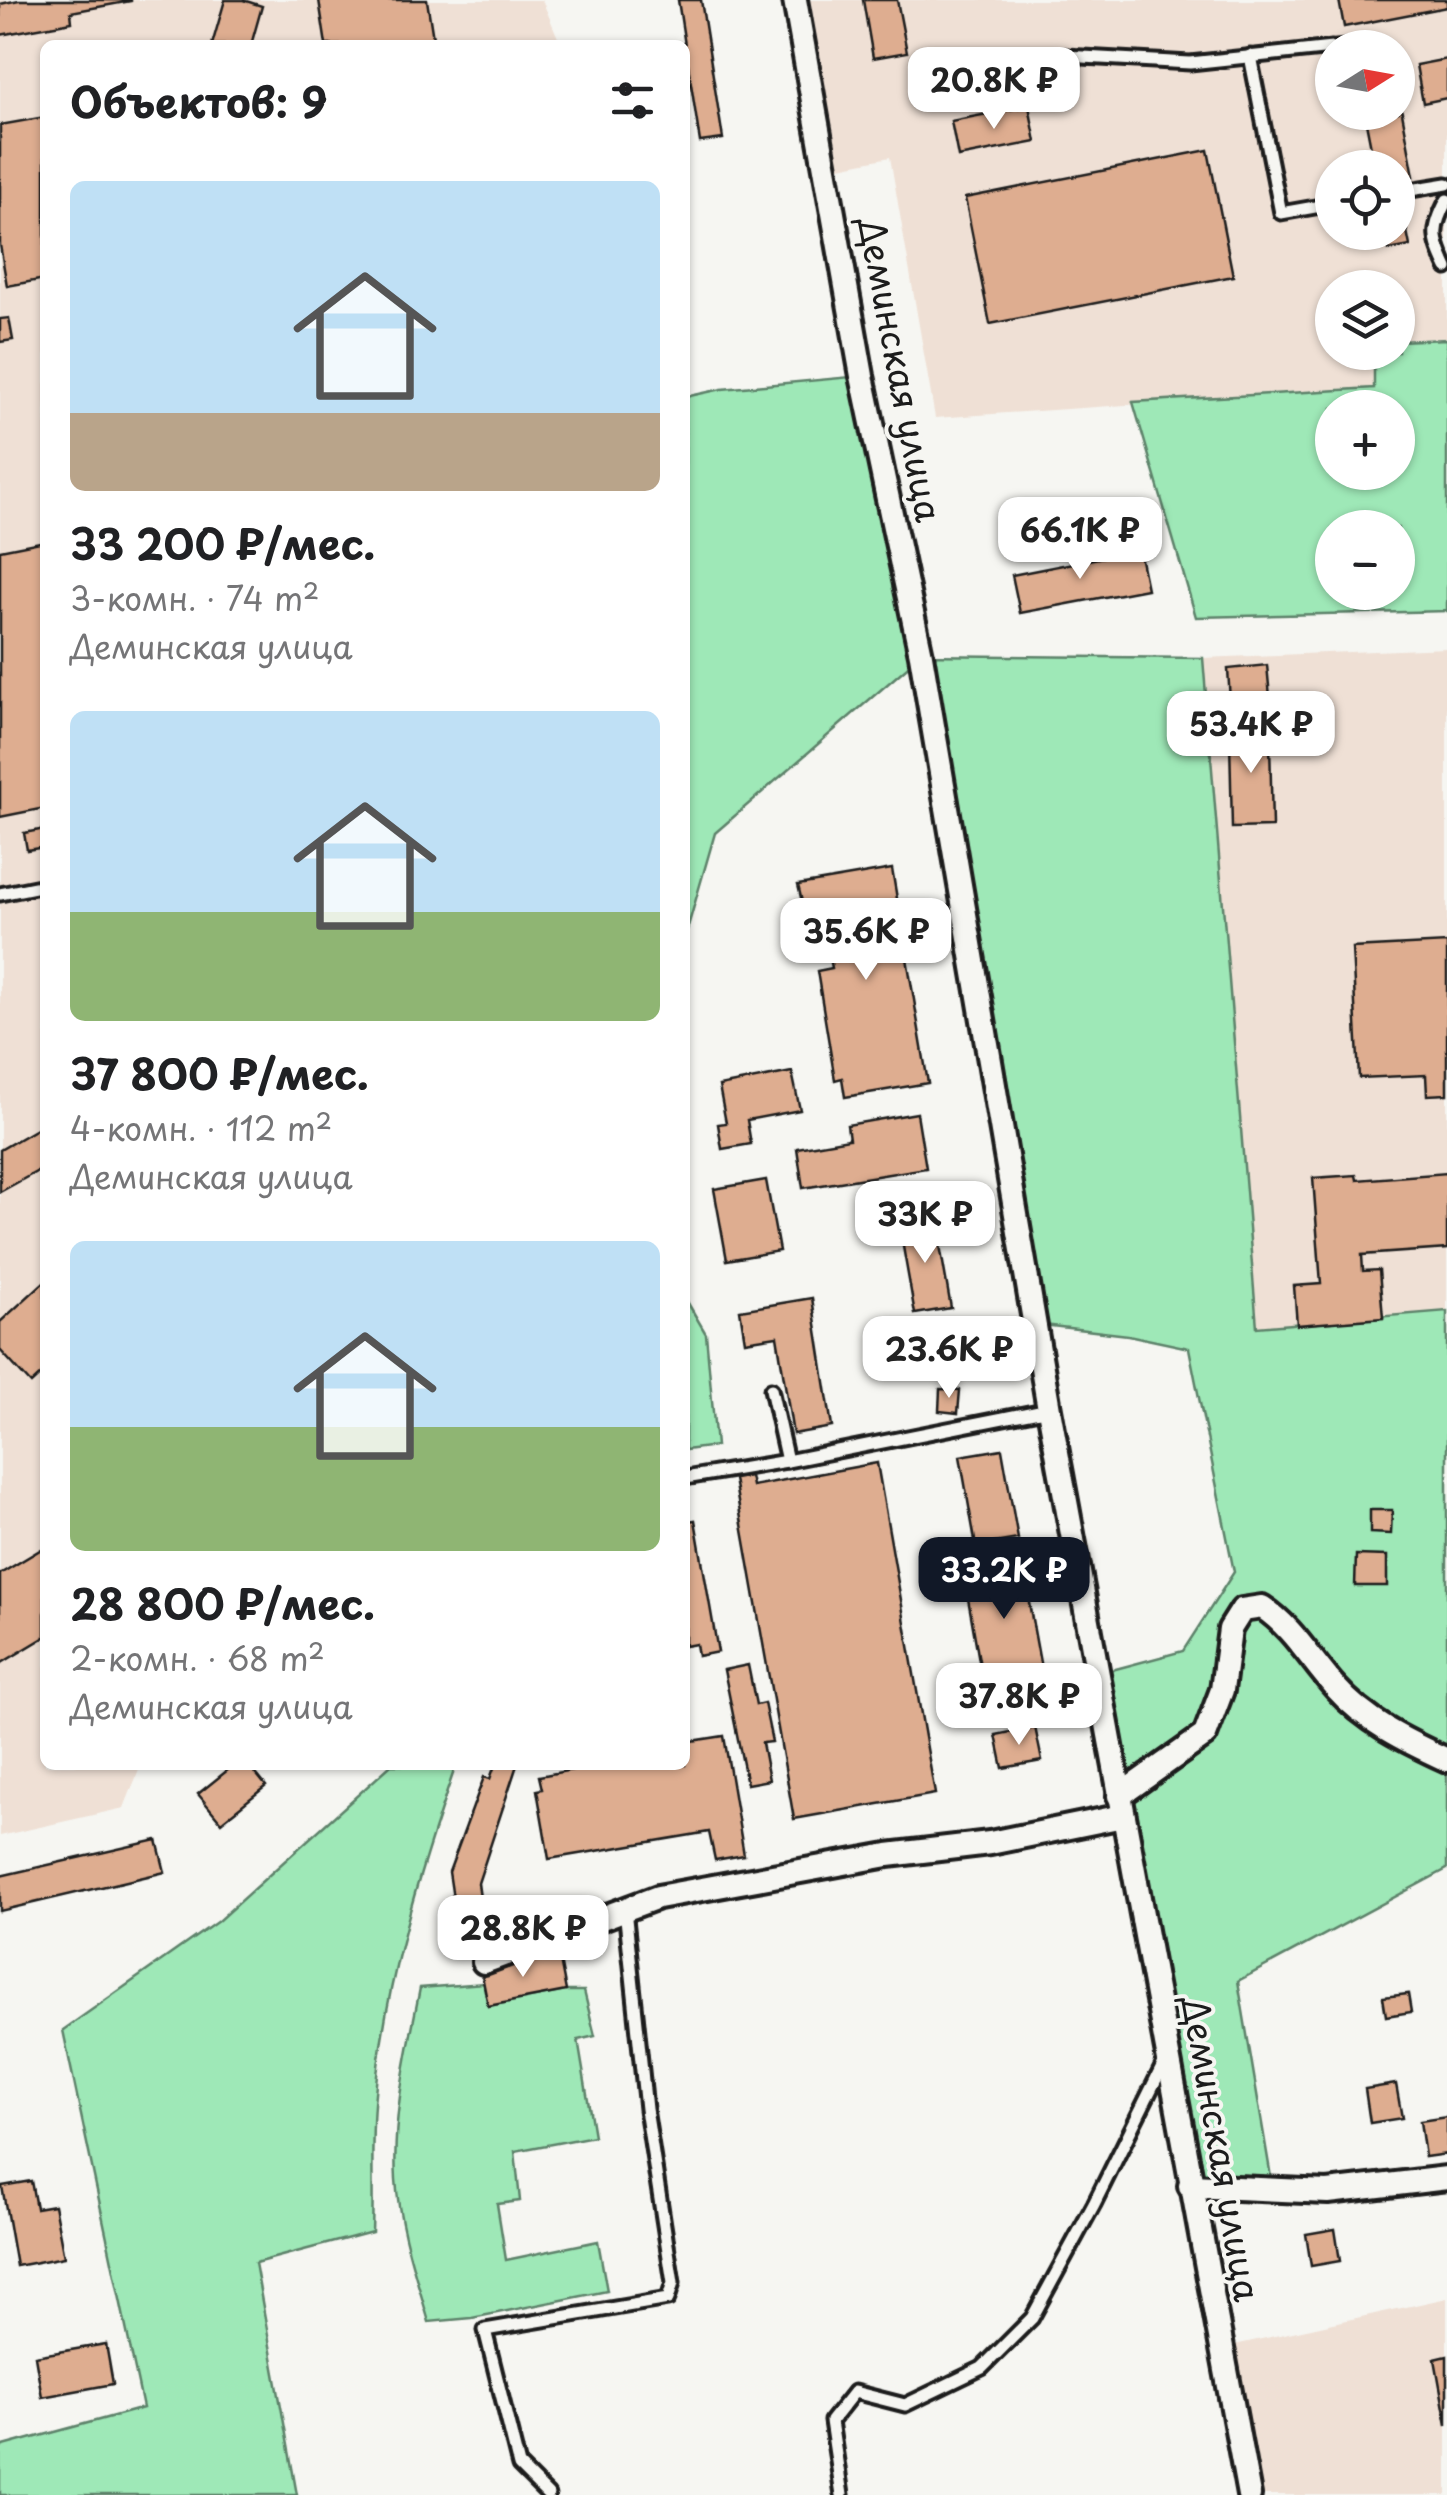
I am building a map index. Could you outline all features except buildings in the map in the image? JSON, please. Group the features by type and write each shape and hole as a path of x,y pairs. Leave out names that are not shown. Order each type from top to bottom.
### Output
{"street":[{"name":"Деминская улица","path":"795,0 862,376 920,655 1121,1806 1250,2495"},
{"path":"484,1962 658,1897 888,1855 990,1842 1121,1806 1205,1736 1222,1690 1230,1630 1242,1610 1262,1607 1279,1618 1338,1691 1389,1733 1447,1760"},
{"path":"1190,2186 1328,2192 1447,2178"}],"lane":[{"path":"1047,55 1190,64 1315,50"},
{"path":"1250,56 1281,213 1315,207"},
{"path":"1415,189 1447,184"},
{"path":"1447,200 1438,216 1434,240 1447,268"},
{"path":"0,894 40,887"},
{"path":"770,1389 787,1461"},
{"path":"690,1477 1050,1410"},
{"path":"548,2495 520,2466 485,2330 668,2298 673,2283 646,2109 625,1909"},
{"path":"842,2495 831,2421 854,2392 906,2405 982,2368 1032,2318 1167,2057"}],"shaded area":[{"path":"0,0 542,0 559,40 40,40 40,1770 139,1770 124,1808 0,1836"},
{"path":"795,0 1447,0 1447,339 1415,340 1415,270 1315,270 1315,370 1374,370 1375,388 935,418 890,157 825,170"},
{"path":"1447,648 1447,1311 1257,1328 1203,658"},
{"path":"1447,2298 1447,2495 1249,2495 1221,2348"}],"green space":[{"path":"1447,339 1447,611 1196,617 1133,402 1315,391 1315,490 1415,490 1415,390 1340,390 1374,388 1374,370 1415,370 1415,340"},
{"path":"862,376 921,655 1203,658 1257,1327 1447,1311 1447,1869 1238,1981 1273,2189 1190,2186 1097,1674 1183,1651 1234,1572 1189,1348 1128,1335 1035,1324 920,656 715,833 690,920 690,396 722,389"},
{"path":"690,1307 706,1334 716,1446 690,1449"},
{"path":"385,1770 454,1770 417,1886 387,2009 374,2110 372,2232 255,2263 297,2495 0,2495 0,2447 143,2408 63,2030 218,1921"},
{"path":"484,1983 489,2006 584,1991 595,2036 578,2040 594,2136 515,2151 520,2201 497,2204 506,2260 598,2241 607,2291 472,2318 429,2322 398,2197 395,2155 402,2083 420,1988"}]}
